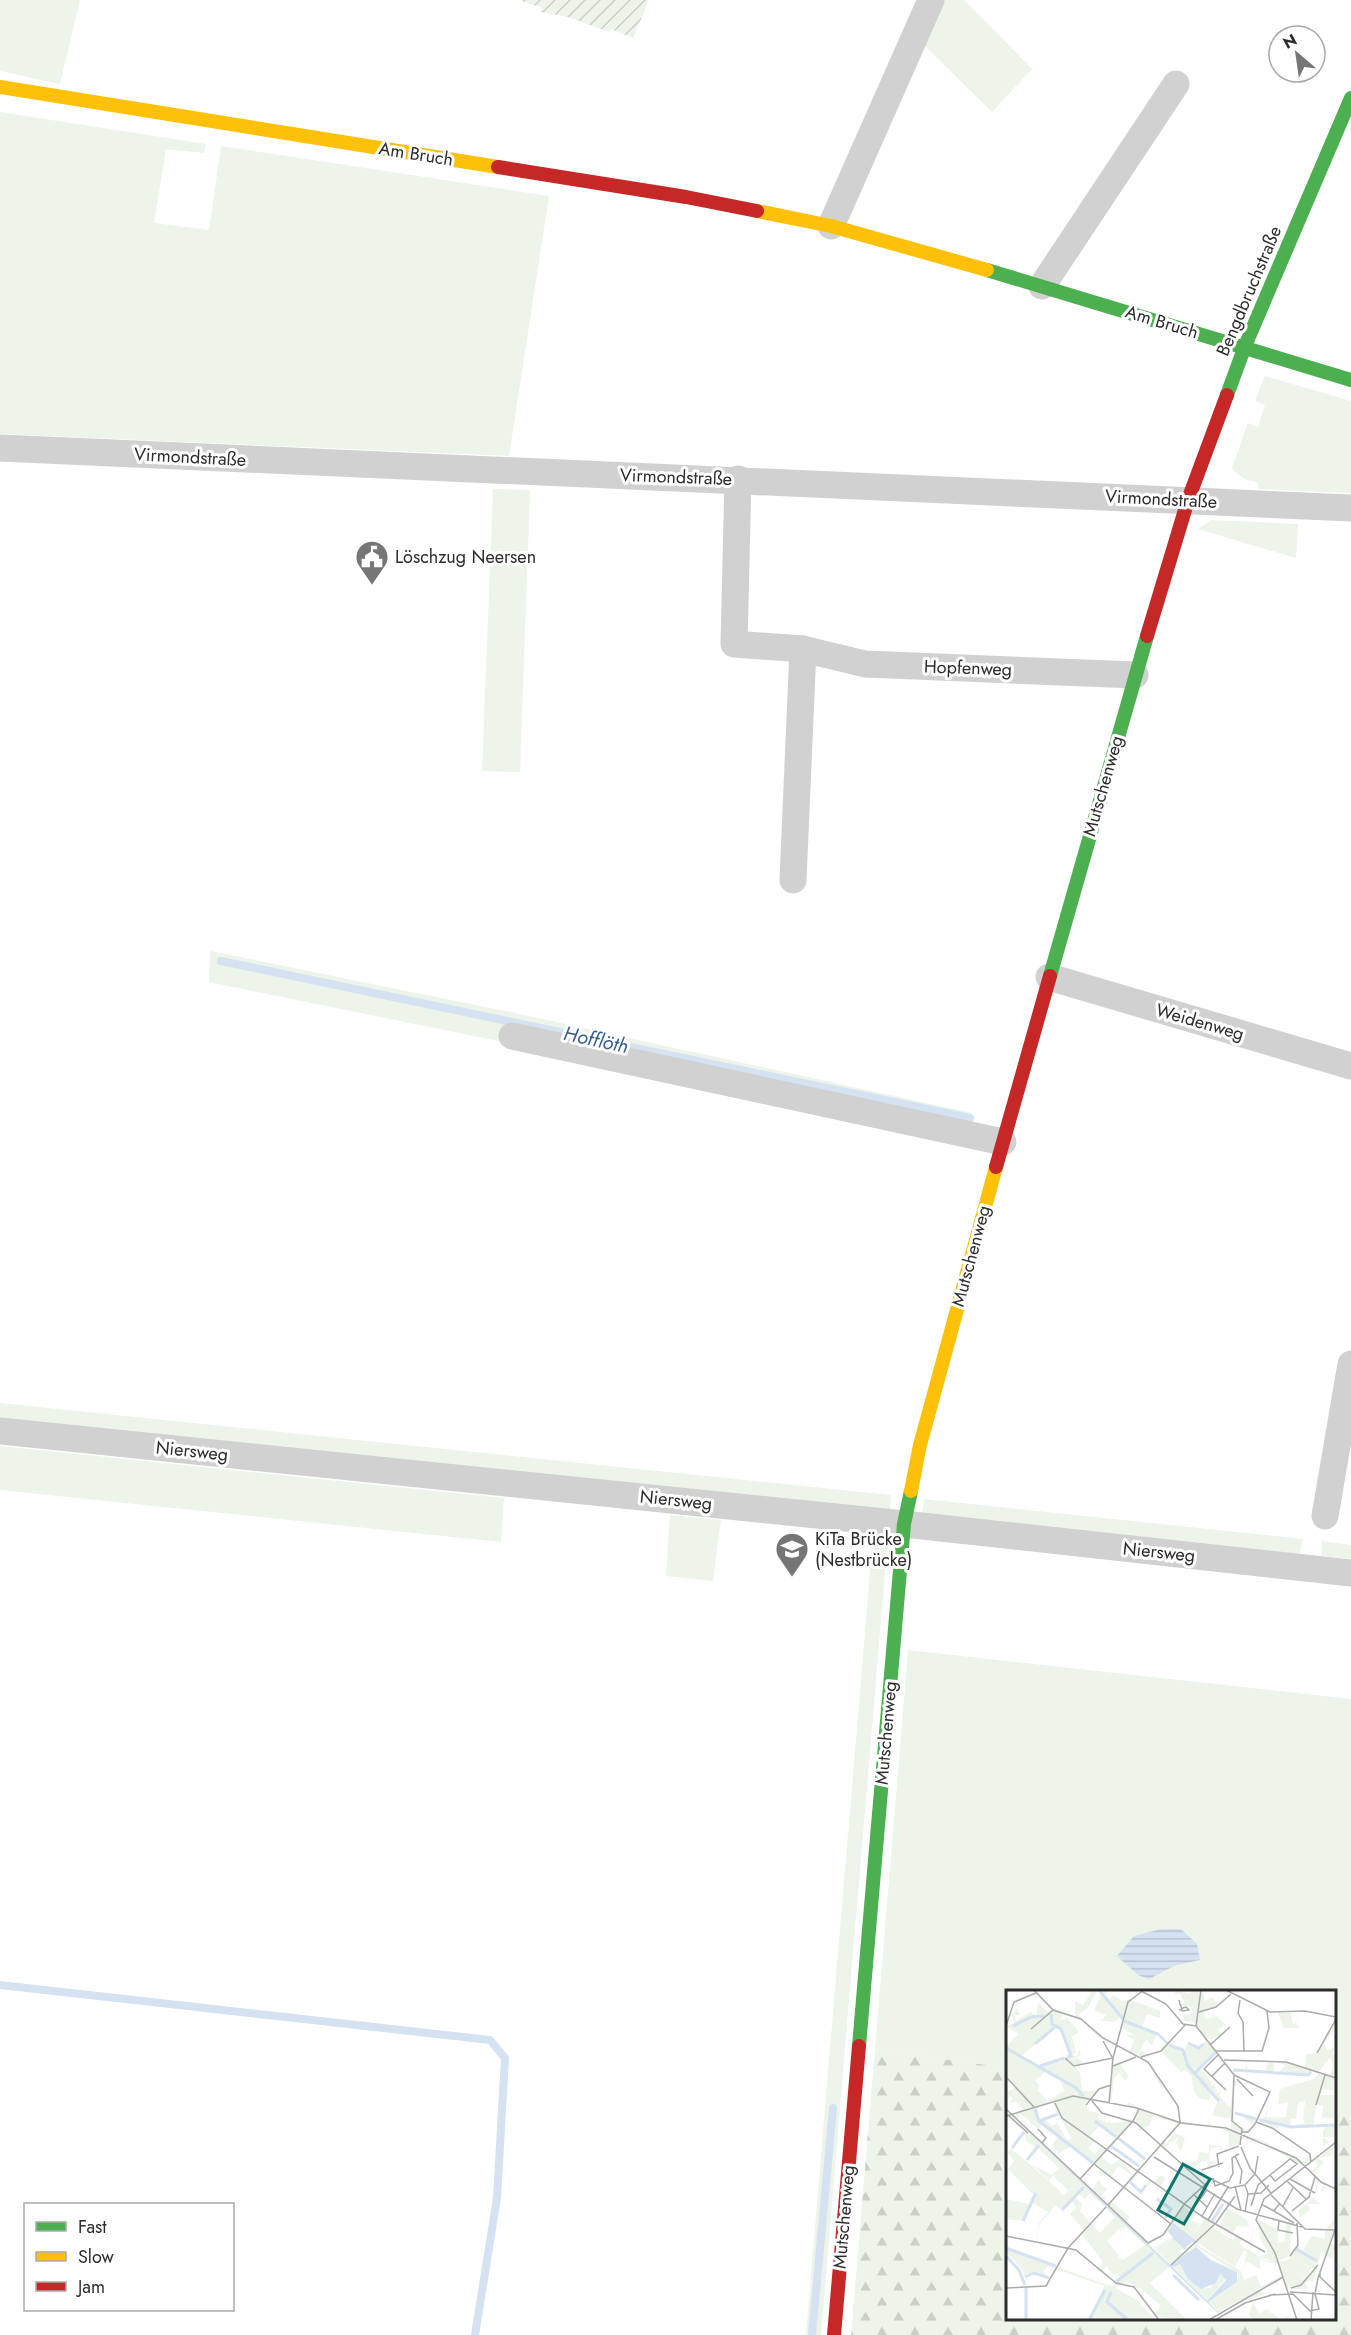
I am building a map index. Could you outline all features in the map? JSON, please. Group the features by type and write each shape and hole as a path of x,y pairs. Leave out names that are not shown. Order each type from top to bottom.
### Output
{"street":[{"path":"831,226 931,0"},
{"path":"1042,286 1176,84"},
{"name":"Am Bruch","path":"0,87 686,197 831,226 1245,346 1351,380"},
{"name":"Bengdbruchstraße","path":"1188,500 1245,346 1351,98"},
{"name":"Virmondstraße","path":"0,448 1351,508"},
{"name":"Hopfenweg","path":"738,479 734,644 803,649 865,664 1135,675"},
{"name":"Mutschenweg","path":"834,2335 904,1524 920,1445 1003,1142 1135,675 1188,500"},
{"path":"793,880 803,649"},
{"name":"Weidenweg","path":"1049,977 1351,1066"},
{"path":"512,1036 1003,1142"},
{"path":"1325,1516 1351,1364"},
{"name":"Niersweg","path":"0,1431 904,1524 1351,1573"}],"green space":[{"path":"0,0 80,0 60,84 0,71"},
{"path":"519,0 649,0 633,38 611,29 609,32 568,17 541,12 542,8"},
{"path":"938,0 964,0 1032,69 992,112 920,41"},
{"path":"0,112 206,144 204,153 166,149 154,223 209,230 221,146 549,196 509,456 0,434"},
{"path":"1265,376 1351,401 1351,493 1258,489 1258,482 1243,478 1232,468 1248,423 1258,427 1265,405 1255,401"},
{"path":"493,489 530,490 520,772 482,771"},
{"path":"1211,520 1298,524 1296,558 1198,529"},
{"path":"210,951 510,1012 972,1113 970,1125 508,1043 209,982"},
{"path":"0,1403 891,1495 890,1510 0,1418"},
{"path":"0,1446 504,1498 501,1542 0,1490"},
{"path":"924,1499 1303,1539 1299,1554 922,1513"},
{"path":"670,1515 721,1520 713,1581 666,1576"},
{"path":"873,1536 888,1537 821,2335 806,2335"},
{"path":"1322,1541 1351,1545 1351,1559 1321,1556"},
{"path":"908,1650 1351,1699 1351,2116 1336,2113 1336,1990 1006,1990 1006,2068 875,2049","holes":["1197,1944 1200,1960 1174,1966"]},
{"path":"875,2049 1006,2068 1006,2320 1336,2320 1336,2113 1351,2116 1351,2335 851,2335"}],"water":[{"path":"1161,1929 1181,1929 1197,1944 1200,1960 1174,1966 1149,1979 1138,1975 1117,1956 1134,1936"}],"waterway":[{"name":"Hofflöth","path":"221,961 970,1118"},
{"path":"0,1985 490,2040 505,2058 497,2198 475,2335"},
{"path":"812,2335 833,2108"}],"traffic: fast":[{"path":"1227,395 1245,346 1351,98"},
{"path":"987,270 1351,380"},
{"path":"1050,976 1147,636"},
{"path":"859,2046 904,1524 911,1491"}],"traffic: slow":[{"path":"0,87 498,167"},
{"path":"757,211 831,226 987,270"},
{"path":"911,1491 920,1445 996,1167"}],"traffic: jam":[{"path":"498,167 686,197 757,211"},
{"path":"1147,636 1188,500 1227,395"},
{"path":"996,1167 1050,976"},
{"path":"834,2335 859,2046"}],"place":[{"name":"Löschzug Neersen","path":"372,586"},
{"name":"KiTa Brücke (Nestbrücke)","path":"792,1578"}]}
